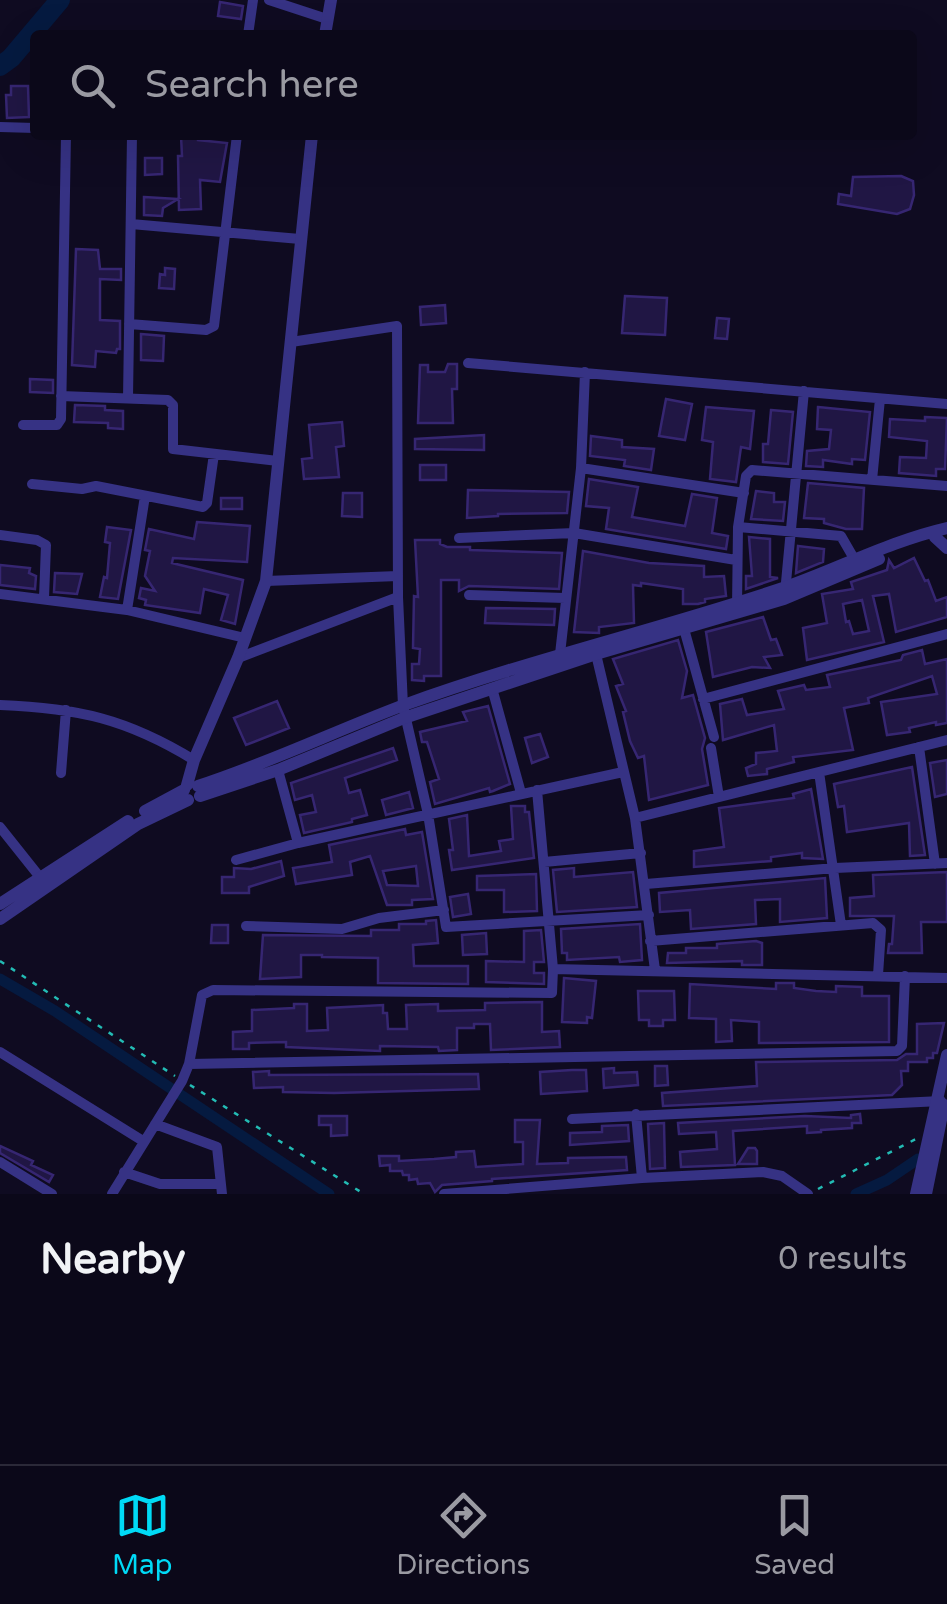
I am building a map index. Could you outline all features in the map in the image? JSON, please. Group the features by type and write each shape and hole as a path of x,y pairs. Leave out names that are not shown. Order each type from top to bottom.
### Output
{"street":[{"path":"249,30 254,0"},
{"path":"269,0 328,19"},
{"path":"327,30 331,0"},
{"path":"0,127 30,128"},
{"path":"23,425 57,426 61,420 66,140"},
{"path":"128,398 132,140"},
{"path":"129,324 206,330 214,326 236,140"},
{"path":"191,791 194,760 266,580 311,140"},
{"path":"131,224 300,239"},
{"path":"291,342 397,326 398,597 404,712 428,814 446,927 648,914"},
{"path":"468,363 947,404"},
{"path":"560,654 581,468 585,372"},
{"path":"785,593 804,390"},
{"path":"61,396 171,402 174,449 278,461"},
{"path":"872,480 880,399"},
{"path":"32,484 82,489 96,486 199,508 206,506 214,454"},
{"path":"581,468 744,493"},
{"path":"738,608 738,527 746,476 752,470 947,486"},
{"path":"127,610 145,496"},
{"path":"738,527 842,536 857,564"},
{"path":"459,538 574,533 736,560"},
{"path":"0,904 39,876 191,791 278,770 404,712 492,688 595,649 785,593 943,533 947,548"},
{"path":"0,534 38,540 46,545 44,598"},
{"path":"266,580 398,576"},
{"path":"0,594 127,610 245,638"},
{"path":"469,595 565,598"},
{"path":"238,658 398,597"},
{"path":"683,624 713,743 719,797"},
{"path":"703,698 947,634"},
{"path":"244,776 560,654 595,649"},
{"path":"595,649 635,818 655,970"},
{"path":"492,688 521,793"},
{"path":"0,705 66,710 138,729 194,760"},
{"path":"61,773 66,710"},
{"path":"635,818 947,740"},
{"path":"646,884 835,868 941,864 919,746"},
{"path":"278,770 298,843"},
{"path":"236,860 623,772"},
{"path":"819,772 842,925"},
{"path":"112,1194 178,1087 188,1064 202,995 213,990 552,993 550,922 537,790"},
{"path":"0,919 136,821"},
{"path":"0,828 39,876"},
{"path":"544,862 641,854"},
{"path":"246,926 342,929 379,918 444,910"},
{"path":"650,941 873,923 881,930 878,975"},
{"path":"553,968 947,978"},
{"path":"188,1064 897,1051 902,1046 905,976"},
{"path":"0,1052 144,1141"},
{"path":"902,1194 921,1191 943,1098 947,1055"},
{"path":"572,1119 943,1098"},
{"path":"636,1114 642,1178"},
{"path":"124,1172 160,1184 222,1189 217,1147 155,1124"},
{"path":"927,1164 947,1156"},
{"path":"0,1162 52,1194"},
{"path":"444,1194 763,1172 782,1176 808,1194"}],"path":[{"path":"808,1194 934,1132"}],"building":[{"path":"220,2 243,6 241,19 218,16"},
{"path":"11,86 28,86 29,117 7,118 6,95 11,95"},
{"path":"181,140 227,143 220,182 200,180 201,209 179,210 178,156 182,156"},
{"path":"145,158 162,158 162,174 145,175"},
{"path":"901,176 913,181 910,209 897,214 838,204 839,194 851,196 853,177"},
{"path":"144,197 178,199 163,208 162,216 144,215"},
{"path":"76,249 98,250 100,269 121,269 121,280 100,279 100,320 120,321 120,349 116,353 96,351 95,367 72,365"},
{"path":"165,268 175,269 174,289 159,288 160,274 165,275"},
{"path":"625,296 667,298 665,335 622,333"},
{"path":"445,305 446,323 421,325 420,307"},
{"path":"717,318 729,319 727,339 715,338"},
{"path":"141,334 164,336 163,361 141,360"},
{"path":"448,364 457,364 457,389 452,389 453,423 418,423 420,365 428,365 428,372 445,372"},
{"path":"30,379 53,380 53,393 30,392"},
{"path":"666,399 692,404 685,440 659,436"},
{"path":"75,405 123,411 123,429 108,428 108,423 74,422"},
{"path":"706,407 754,411 750,449 741,447 736,482 710,479 713,442 702,440"},
{"path":"818,407 870,412 865,460 852,459 852,464 823,460 823,467 806,466 807,451 829,449 831,430 817,429"},
{"path":"771,410 793,412 788,464 763,462"},
{"path":"925,417 947,418 945,469 936,469 936,476 899,473 900,457 926,458 927,441 889,437 890,419 925,421"},
{"path":"342,422 344,446 336,447 339,477 304,479 302,459 312,458 309,425"},
{"path":"484,435 484,450 415,449 415,439"},
{"path":"591,436 622,440 622,447 654,449 651,470 624,466 625,460 590,456"},
{"path":"420,465 446,465 446,480 420,480"},
{"path":"589,479 638,487 632,517 685,526 692,494 717,498 712,533 728,536 726,549 606,529 609,508 586,506"},
{"path":"808,483 864,488 862,529 804,518"},
{"path":"468,490 569,492 567,513 467,518"},
{"path":"756,491 774,493 774,502 785,502 783,521 751,519"},
{"path":"343,493 362,493 362,517 342,516"},
{"path":"221,498 242,498 242,509 221,509"},
{"path":"197,522 250,526 247,562 173,558 172,563 243,580 235,624 221,620 228,595 204,589 200,613 145,605 146,600 139,598 141,588 155,591 145,576 149,529 194,539"},
{"path":"107,527 131,530 118,599 100,597 104,577 107,578"},
{"path":"749,537 770,539 770,577 778,578 746,589 746,576 752,576"},
{"path":"415,540 440,540 447,547 470,550 562,553 559,589 469,586 459,591 459,580 441,580 441,676 412,680 412,664 419,664 420,649 413,648 414,596 418,597"},
{"path":"798,546 824,549 823,562 796,573"},
{"path":"583,551 649,563 704,566 704,577 724,576 726,596 683,604 683,589 641,583 633,585 634,623 599,627 599,633 574,632"},
{"path":"914,558 936,601 947,597 947,617 896,632 889,594 873,596 884,642 807,660 803,628 827,623 822,594 853,589 851,582 887,570 889,560 894,568","holes":["862,600 869,631 853,634 843,604"]},
{"path":"0,565 30,568 29,573 36,576 35,589 0,585"},
{"path":"55,573 82,574 77,594 54,592"},
{"path":"486,608 555,609 554,625 485,623"},
{"path":"763,617 771,640 776,639 782,655 764,657 770,668 752,667 713,677 706,632"},
{"path":"678,640 687,671 682,698 693,695 705,738 702,749 708,785 649,800 644,756 638,758 630,741 623,712 626,711 616,686 623,684 613,659"},
{"path":"922,650 925,664 947,659 947,723 936,722 887,735 881,702 937,694 932,676 868,698 869,703 844,708 853,750 793,757 794,762 767,769 767,774 748,776 746,768 756,764 756,753 777,751 774,725 723,740 720,704 742,699 747,715 784,709 778,691 804,685 806,690 830,687 827,675 901,660 903,655"},
{"path":"277,701 289,728 246,745 234,718"},
{"path":"488,706 510,784 435,804 430,782 439,779 420,732 467,721 463,712"},
{"path":"540,734 548,757 532,763 525,738"},
{"path":"393,748 397,760 345,778 349,793 360,790 367,815 304,833 300,815 316,812 312,795 295,800 291,783"},
{"path":"947,760 947,794 935,797 930,763"},
{"path":"912,767 925,855 910,856 909,823 847,832 844,806 838,807 834,784"},
{"path":"811,789 823,859 802,858 802,853 771,857 771,861 694,867 694,851 724,847 719,808 794,798 793,794"},
{"path":"409,792 413,808 386,815 382,800"},
{"path":"511,806 525,806 525,812 529,812 534,858 452,870 449,819 467,815 469,856 501,851 499,841 513,839"},
{"path":"405,829 406,835 422,832 433,899 412,900 412,905 387,905 370,856 350,862 352,875 296,884 293,868 332,862 329,845","holes":["416,866 418,886 387,885 383,871"]},
{"path":"281,861 284,876 249,887 249,893 222,893 222,877 234,877 234,868 251,869"},
{"path":"574,868 574,877 633,872 637,907 557,912 553,870"},
{"path":"947,872 947,922 921,922 922,953 888,953 894,916 850,916 850,898 874,896 873,875"},
{"path":"536,874 537,911 504,912 504,890 477,890 477,876"},
{"path":"825,878 827,918 780,922 780,899 755,900 756,924 691,929 690,910 660,912 659,893"},
{"path":"468,894 471,914 453,917 450,897"},
{"path":"436,920 438,943 413,945 414,966 468,966 468,984 378,983 378,958 322,955 301,955 301,977 260,979 263,935 371,936 371,930 399,930 399,924"},
{"path":"640,924 642,960 567,960 567,953 562,953 561,929"},
{"path":"212,925 228,925 228,943 211,943"},
{"path":"541,930 544,962 534,962 534,973 544,973 544,984 486,982 486,961 524,962 524,931"},
{"path":"486,933 487,954 463,955 462,935"},
{"path":"762,943 762,965 742,965 742,961 667,963 668,953 686,953 686,948 717,948 717,944"},
{"path":"564,978 596,981 592,1018 587,1017 587,1023 562,1022"},
{"path":"776,983 836,992 836,986 862,987 862,996 889,996 889,1042 759,1043 759,1022 731,1020 732,1041 716,1042 716,1019 689,1018 690,984 776,989"},
{"path":"638,991 674,991 675,1020 663,1020 663,1026 649,1026 649,1020 639,1020"},
{"path":"542,1002 542,1032 559,1031 560,1047 491,1050 490,1024 474,1024 474,1028 457,1028 457,1050 286,1047 286,1042 249,1043 249,1049 233,1049 233,1032 252,1031 252,1010 307,1004 307,1031 328,1030 327,1008 383,1005 388,1029 407,1029 406,1005 438,1004 438,1011 485,1010 485,1003"},
{"path":"944,1023 937,1053 927,1062 908,1062 908,1071 901,1071 902,1085 892,1095 663,1106 662,1093 757,1086 756,1062 897,1060 906,1054 917,1054 917,1024"},
{"path":"655,1066 667,1066 668,1085 655,1086"},
{"path":"614,1068 614,1073 637,1072 638,1085 604,1088 603,1069"},
{"path":"586,1070 587,1091 541,1094 540,1072"},
{"path":"269,1071 269,1075 478,1074 479,1089 334,1093 254,1088 253,1072"},
{"path":"860,1114 861,1123 852,1123 852,1128 807,1133 807,1126 733,1131 735,1165 681,1167 680,1152 717,1149 716,1132 679,1134 678,1123 805,1116 851,1118"},
{"path":"319,1116 347,1116 347,1135 331,1136 331,1125 319,1125"},
{"path":"515,1120 540,1120 537,1164 568,1163 568,1158 626,1157 627,1170 492,1179 442,1185 435,1192 430,1183 418,1184 417,1179 409,1180 409,1175 402,1171 390,1171 390,1165 380,1166 379,1156 399,1156 399,1161 456,1157 456,1152 474,1151 476,1167 523,1164 523,1142 515,1142"},
{"path":"664,1123 665,1168 650,1169 648,1124"},
{"path":"628,1125 629,1141 570,1145 570,1133 602,1132 602,1126"},
{"path":"0,1146 53,1175 49,1182 0,1153"},
{"path":"748,1148 757,1151 757,1164 738,1164"}],"waterway":[{"path":"35,30 60,0"},
{"path":"0,66 30,36"},
{"path":"0,979 55,1011 329,1194"},
{"path":"856,1194 887,1180 918,1159"}]}
